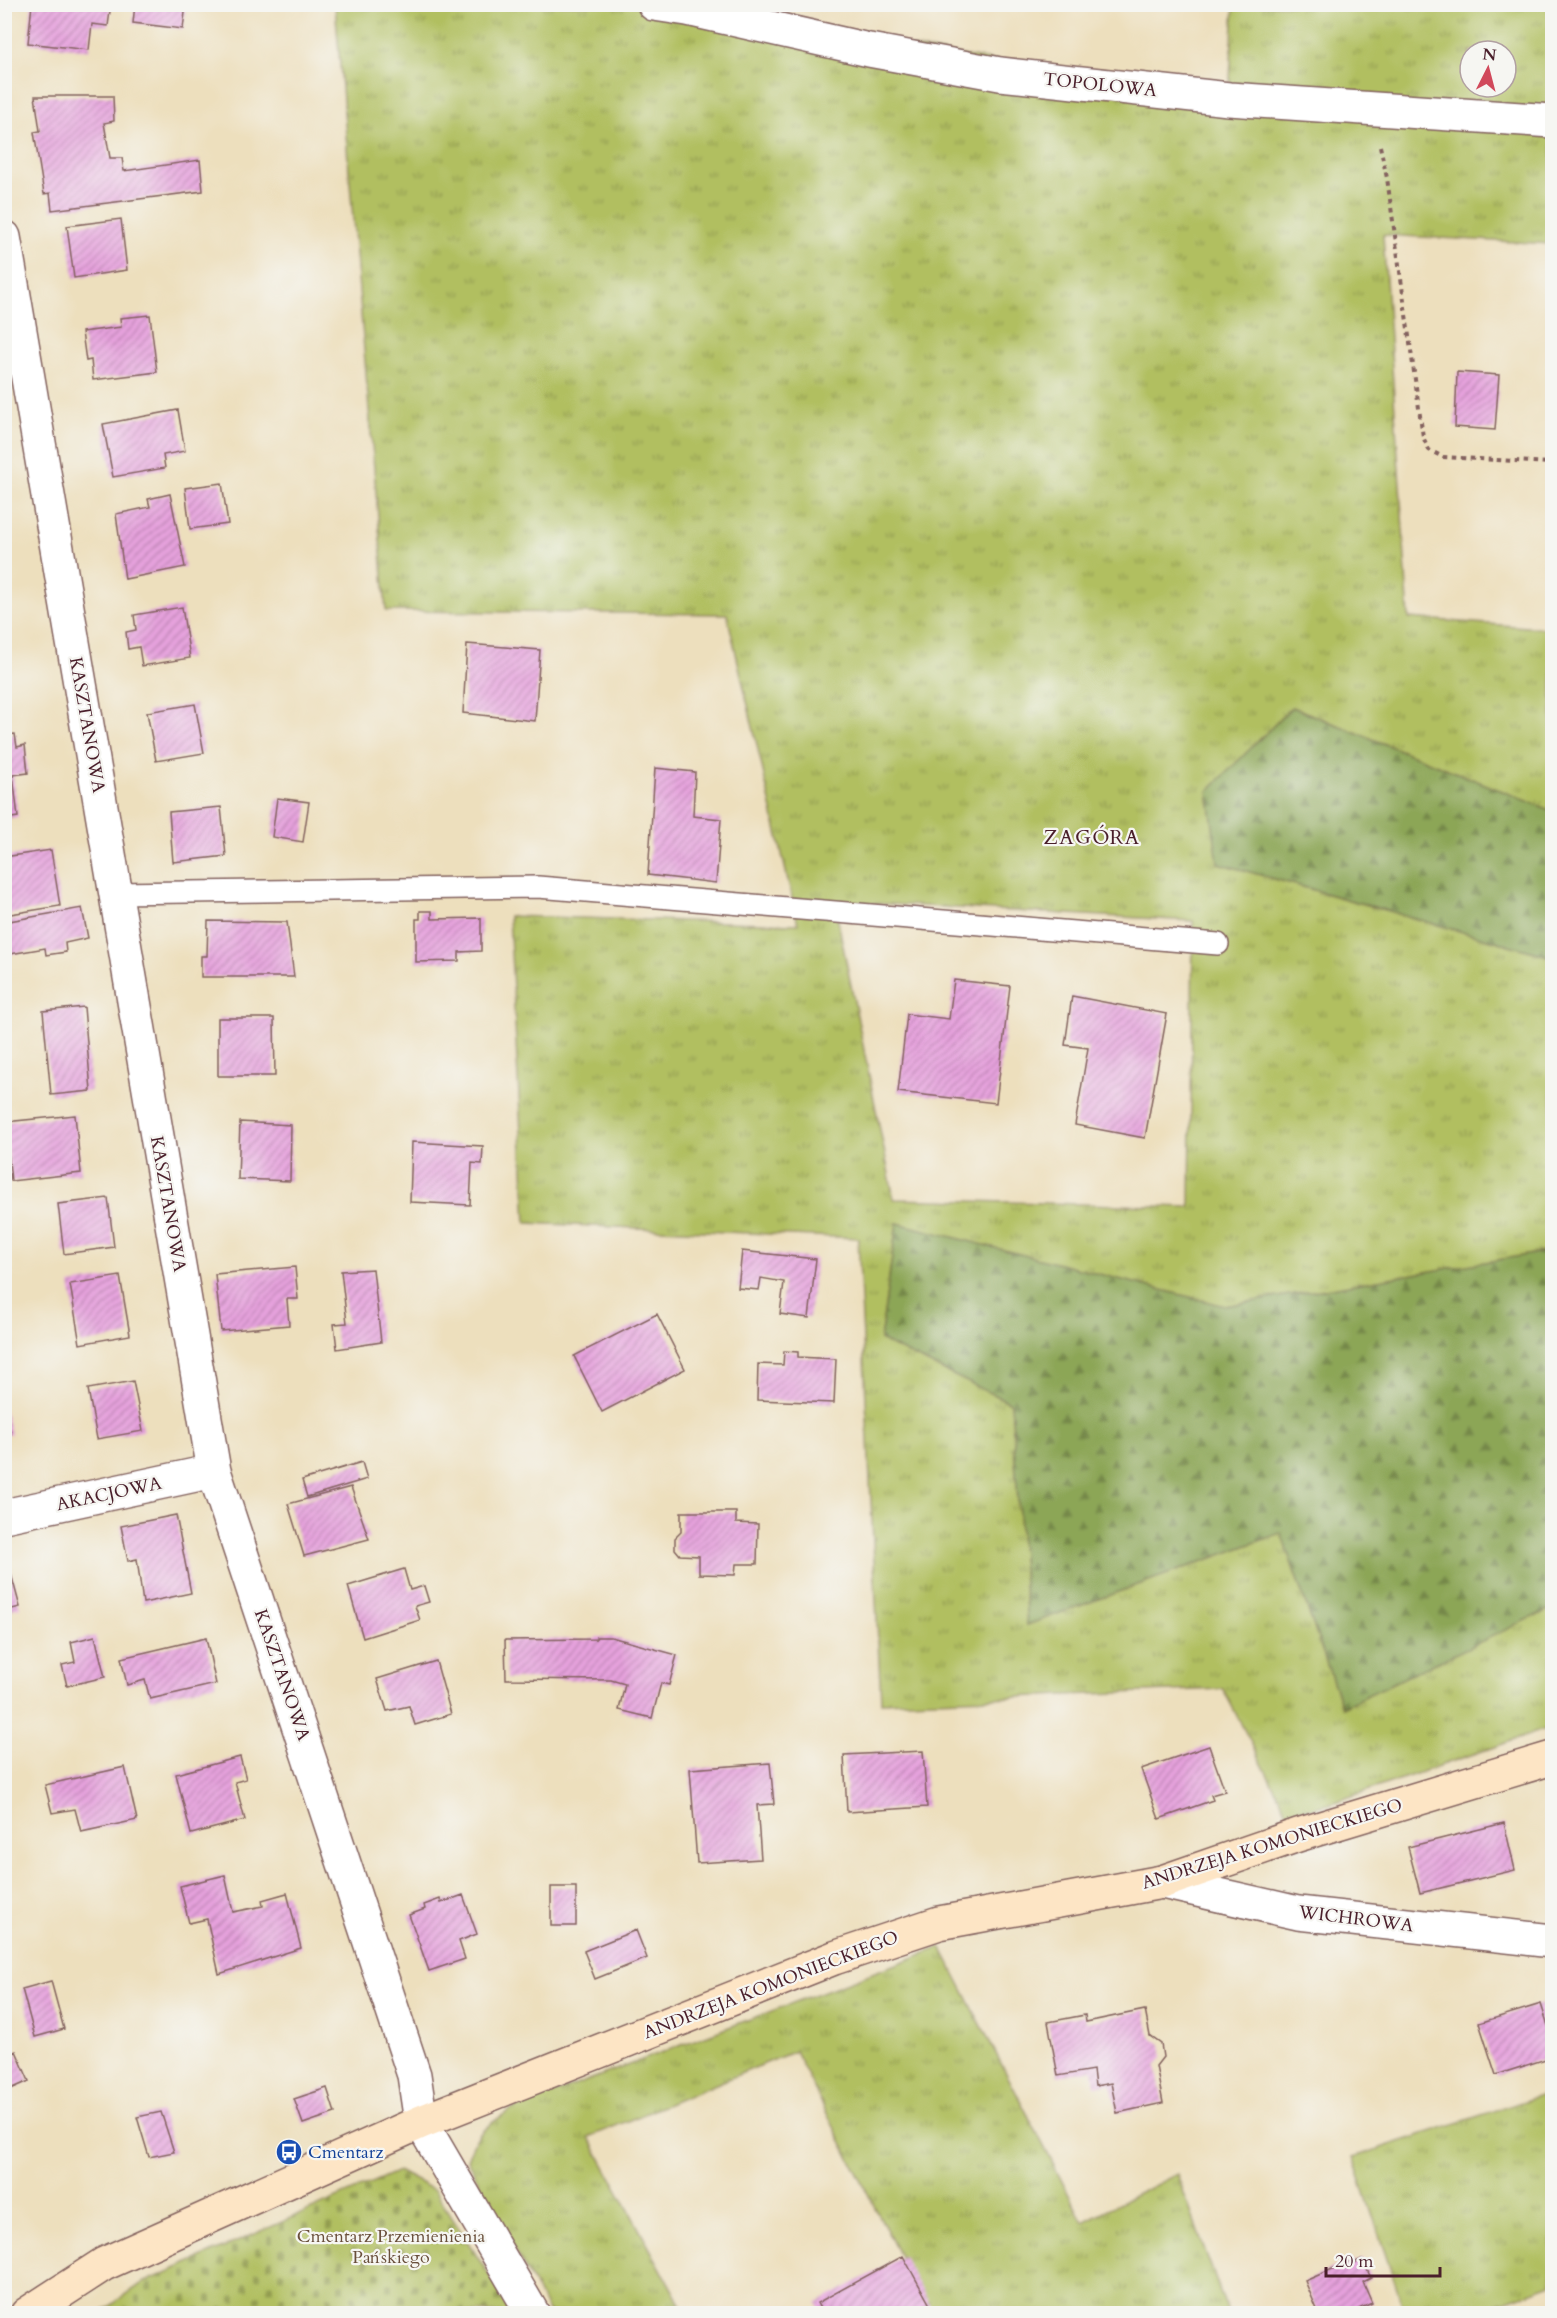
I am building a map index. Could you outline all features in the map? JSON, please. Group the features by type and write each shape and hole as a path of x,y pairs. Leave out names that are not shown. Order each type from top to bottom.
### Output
{"street":[{"name":"TOPOLOWA","path":"654,4 687,9 869,50 1000,74 1229,99 1552,121"},
{"name":"KASZTANOWA","path":"4,237 214,1472 414,2075 428,2133"},
{"name":"AKACJOWA","path":"4,1516 214,1472"},
{"name":"ANDRZEJA KOMONIECKIEGO","path":"27,2313 104,2264 428,2133 834,1958 939,1923 1162,1882 1298,1835 1552,1758"},
{"name":"WICHROWA","path":"1162,1882 1298,1913 1552,1941"},
{"path":"428,2133 533,2313"}],"lane":[{"path":"115,893 538,887 1218,944"}],"path":[{"path":"1363,107 1377,136 1387,178 1423,437 1429,450 1443,457 1552,463"}],"green space":[{"path":"335,5 654,5 1229,99 1234,5 1552,5 1552,244 1383,235 1409,618 1552,629 1552,811 1293,707 1218,863 1552,957 1552,1236 1550,1251 1225,1306 897,1223 880,1340 1011,1403 1027,1625 1281,1533 1342,1707 1552,1608 1552,1727 1329,1804 1288,1814 1223,1689 881,1702 858,1238 526,1223 509,916 798,924 727,614 386,611","holes":["834,901 1193,921 1190,1207 894,1199"]},
{"path":"1292,707 1552,811 1552,957 1218,863 1208,791"},
{"path":"897,1223 1225,1306 1550,1251 1552,1236 1552,1608 1342,1707 1281,1533 1027,1625 1011,1403 880,1340"},
{"path":"941,1947 1083,2222 1177,2174 1228,2313 929,2313 795,2051 589,2137 685,2313 549,2313 467,2160 474,2142 484,2130 512,2109"},
{"path":"1552,2092 1552,2284 1473,2313 1405,2313 1353,2157"},
{"name":"Cmentarz Przemienienia Pańskiego","path":"398,2171 434,2190 514,2313 99,2314 141,2284"}],"building":[{"path":"32,4 111,4 108,26 92,24 89,50 28,43"},
{"path":"135,4 186,4 183,29 133,23"},
{"path":"35,96 113,96 114,121 104,123 110,158 122,158 124,171 200,160 203,191 52,210 50,193 44,194 34,132 40,131"},
{"path":"121,219 127,270 74,278 67,226"},
{"path":"150,315 157,372 93,380 91,360 86,361 82,332 121,327 120,318"},
{"path":"1457,372 1499,375 1495,430 1455,427"},
{"path":"178,410 185,451 163,455 165,468 113,477 103,424"},
{"path":"222,483 228,524 190,529 185,488"},
{"path":"170,494 185,567 125,579 116,514 150,507 148,499"},
{"path":"182,607 190,658 142,666 139,647 128,649 126,632 136,630 134,615"},
{"path":"467,644 540,650 535,721 463,713"},
{"path":"195,704 204,753 156,761 147,712"},
{"path":"15,734 17,747 25,745 28,773 13,775 18,817 4,819 4,735"},
{"path":"655,768 695,772 693,816 721,819 716,883 648,875"},
{"path":"277,798 309,802 303,842 272,837"},
{"path":"221,807 226,856 173,862 169,812"},
{"path":"51,850 60,906 4,915 4,857"},
{"path":"82,908 88,938 65,943 66,952 46,955 45,948 4,955 4,922"},
{"path":"420,911 432,911 432,919 481,918 481,951 459,952 459,961 416,962 416,919 420,919"},
{"path":"208,921 287,922 294,977 201,977 201,956 207,956"},
{"path":"954,980 1010,986 996,1103 898,1092 907,1014 949,1019"},
{"path":"1072,996 1167,1014 1145,1138 1075,1125 1088,1048 1065,1045"},
{"path":"84,1007 91,1091 51,1095 43,1011"},
{"path":"218,1018 274,1018 275,1076 218,1076"},
{"path":"75,1115 81,1173 11,1181 5,1122"},
{"path":"240,1122 291,1125 290,1181 238,1179"},
{"path":"412,1142 483,1146 482,1164 472,1163 470,1205 410,1202"},
{"path":"108,1198 114,1247 64,1254 58,1204"},
{"path":"742,1251 816,1259 809,1318 780,1314 784,1282 761,1278 759,1290 738,1288"},
{"path":"295,1267 298,1299 287,1299 289,1325 221,1331 215,1274"},
{"path":"373,1269 381,1342 337,1349 334,1324 347,1323 341,1271"},
{"path":"120,1276 130,1335 80,1344 70,1284"},
{"path":"657,1314 685,1369 602,1412 574,1356"},
{"path":"784,1351 798,1352 798,1357 836,1359 834,1403 757,1400 758,1364 783,1365"},
{"path":"133,1381 143,1431 97,1439 88,1389"},
{"path":"4,1409 11,1434 4,1436"},
{"path":"362,1462 367,1479 307,1497 302,1480"},
{"path":"351,1487 369,1539 304,1556 288,1504"},
{"path":"681,1512 736,1512 736,1523 758,1524 757,1564 736,1564 735,1575 699,1574 699,1556 680,1555 675,1549 675,1538 681,1532"},
{"path":"176,1515 191,1593 143,1603 137,1559 128,1561 121,1526"},
{"path":"4,1548 20,1607 4,1611"},
{"path":"404,1569 410,1590 424,1586 429,1602 415,1606 420,1620 363,1638 348,1586"},
{"path":"95,1636 105,1677 67,1686 62,1665 75,1662 71,1642"},
{"path":"596,1637 611,1637 677,1655 669,1685 661,1683 652,1718 619,1710 625,1684 611,1680 506,1679 505,1640 596,1639"},
{"path":"206,1638 216,1684 150,1699 145,1680 127,1685 121,1658"},
{"path":"436,1661 451,1714 415,1725 409,1706 387,1711 377,1679"},
{"path":"1209,1746 1225,1791 1211,1795 1213,1800 1159,1819 1141,1769"},
{"path":"923,1751 927,1807 847,1812 844,1755"},
{"path":"240,1757 246,1779 235,1782 245,1820 191,1834 176,1774"},
{"path":"770,1763 774,1804 757,1805 761,1859 697,1863 690,1769"},
{"path":"125,1767 137,1820 81,1832 75,1809 52,1813 45,1785"},
{"path":"1504,1823 1515,1870 1420,1893 1408,1847"},
{"path":"225,1875 233,1912 263,1906 262,1900 287,1893 301,1948 219,1974 207,1919 189,1923 180,1886"},
{"path":"551,1887 576,1887 576,1926 551,1926"},
{"path":"463,1895 477,1934 459,1941 465,1959 429,1971 409,1915 425,1909 424,1905 440,1899 441,1903"},
{"path":"636,1930 647,1958 595,1979 584,1951"},
{"path":"51,1981 64,2029 35,2037 22,1989"},
{"path":"1541,2004 1552,2038 1552,2057 1496,2075 1479,2023"},
{"path":"1145,2010 1150,2036 1161,2044 1163,2057 1156,2066 1163,2103 1117,2113 1111,2083 1095,2086 1093,2070 1058,2076 1048,2022 1085,2015 1086,2022"},
{"path":"4,2042 9,2054 16,2051 29,2081 4,2092"},
{"path":"327,2088 335,2113 303,2124 294,2099"},
{"path":"161,2112 174,2152 149,2157 137,2117"},
{"path":"903,2256 935,2314 823,2314 817,2303"},
{"path":"1362,2259 1371,2278 1363,2282 1372,2303 1348,2314 1319,2314 1305,2281 1353,2260 1354,2263"}],"place":[{"name":"Cmentarz","path":"289,2152"}],"district":[{"name":"ZAGÓRA","path":"1092,837"}]}
